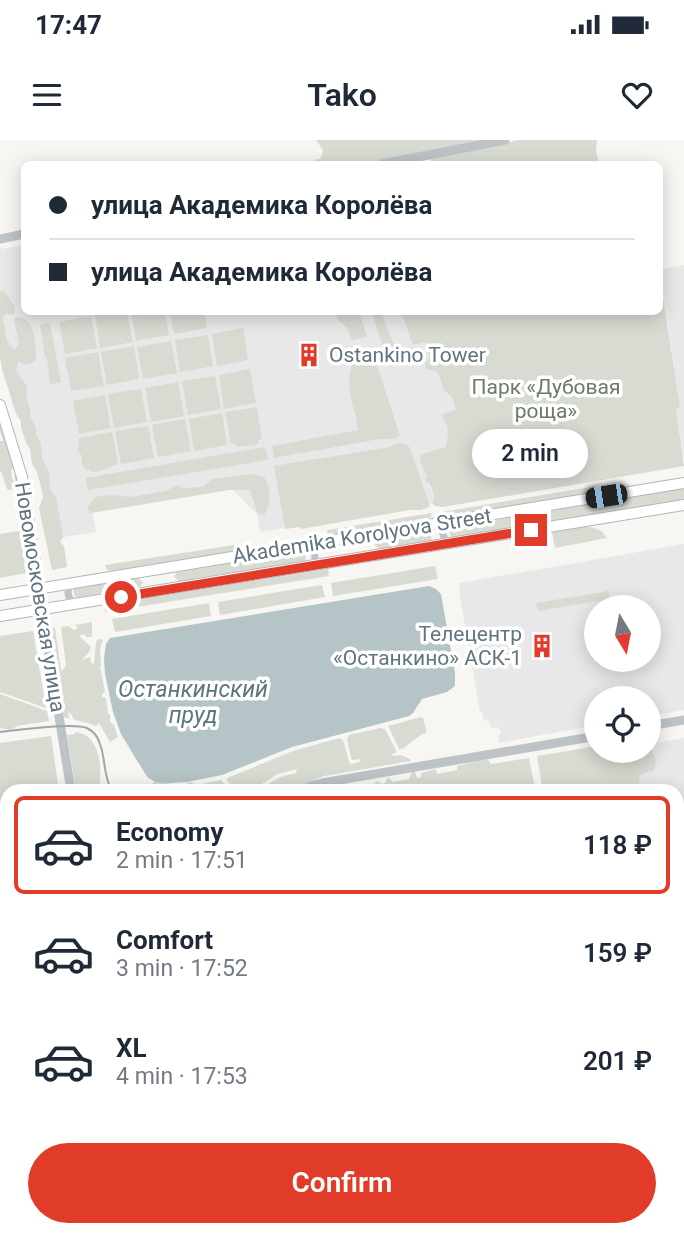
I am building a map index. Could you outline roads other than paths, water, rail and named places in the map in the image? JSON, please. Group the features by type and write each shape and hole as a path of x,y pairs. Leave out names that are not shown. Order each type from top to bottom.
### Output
{"main road":[{"name":"Новомосковская улица","path":"0,405 19,464 42,610"},
{"name":"Akademika Korolyova Street","path":"0,595 684,483"},
{"path":"0,616 684,505"}],"street":[{"path":"397,161 505,140"},
{"path":"0,239 21,235"},
{"path":"449,521 442,533 446,540 454,543"},
{"path":"305,546 315,555 314,562 309,567"},
{"path":"74,583 69,587 68,594 71,601 78,604"},
{"name":"Новомосковская улица","path":"42,610 70,784"},
{"path":"661,724 684,720"},
{"path":"317,784 584,738"}],"water":[{"name":"Останкинский пруд","path":"429,586 441,594 455,686 447,692 422,699 409,716 292,747 222,775 187,782 156,782 148,778 121,734 105,674 104,658 106,644 110,638"}],"tram line":[{"path":"0,732 58,726 87,728 99,741 109,784"}],"place":[{"name":"Ostankino Tower","path":"309,355"},
{"name":"Телецентр «Останкино» АСК-1","path":"542,646"}],"park label":[{"name":"Парк «Дубовая роща»","path":"546,399"}]}
